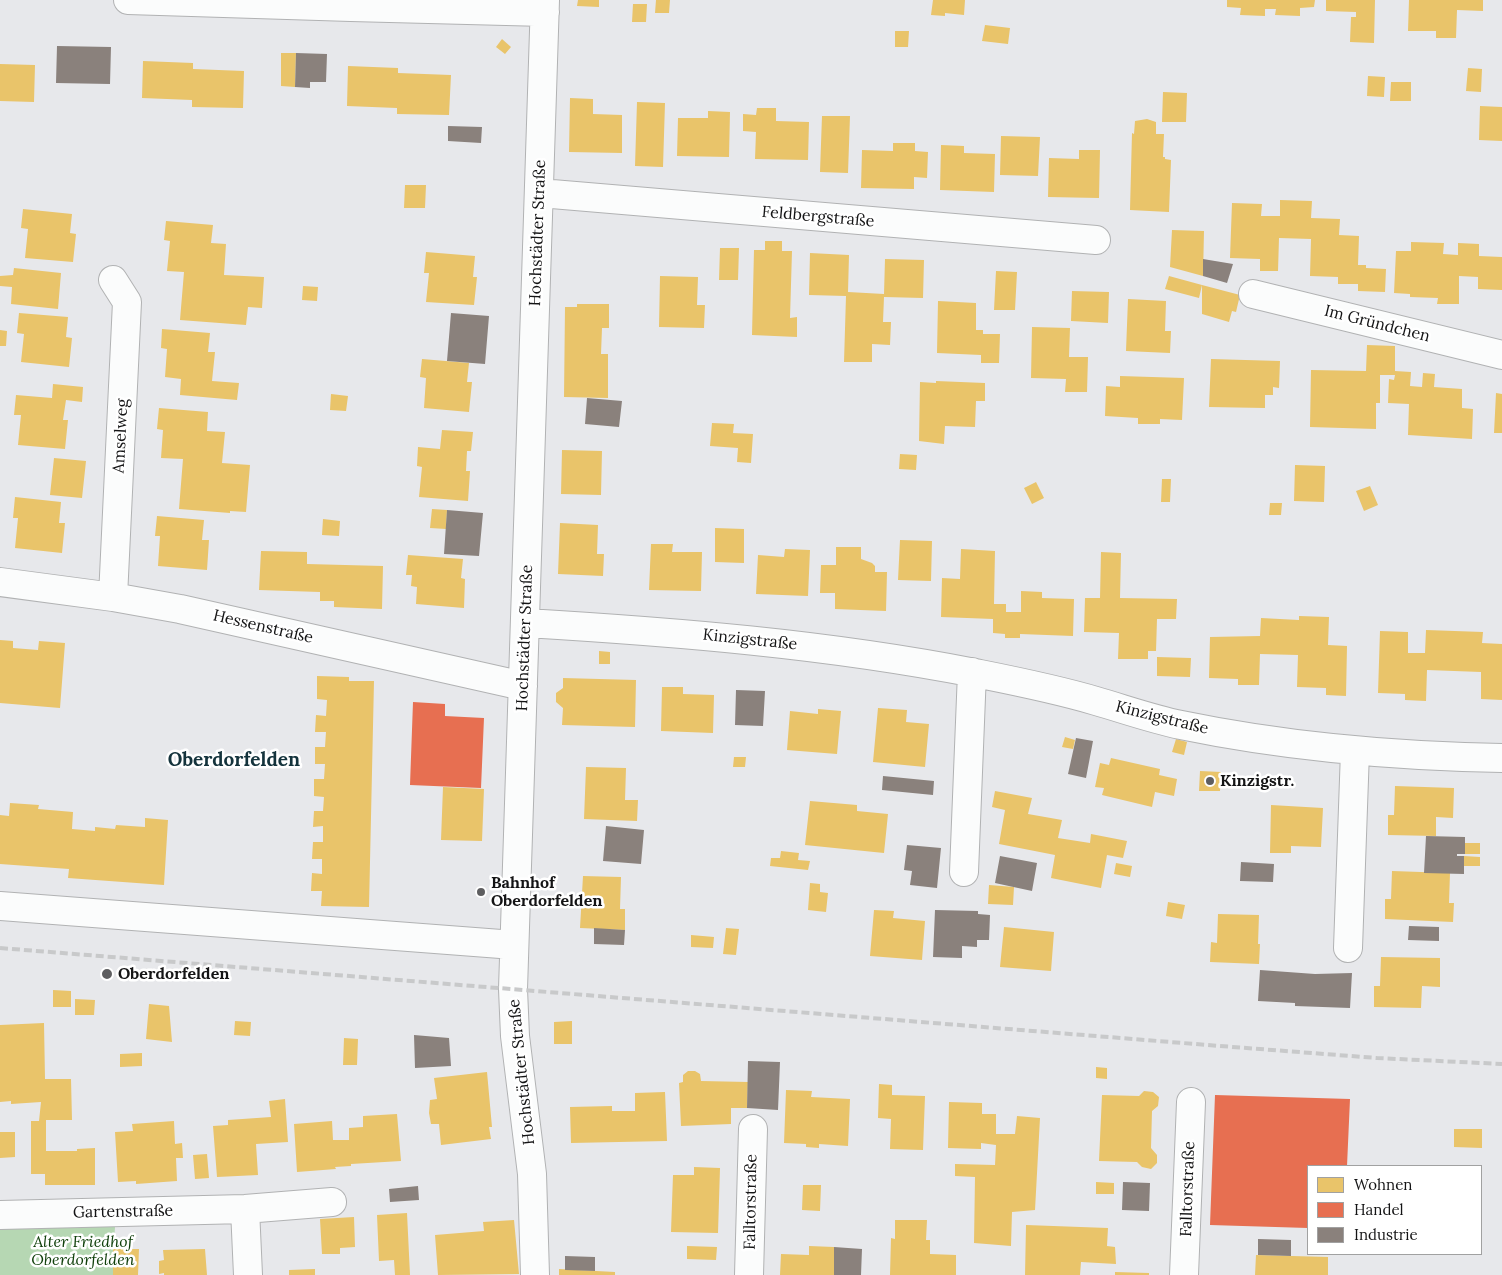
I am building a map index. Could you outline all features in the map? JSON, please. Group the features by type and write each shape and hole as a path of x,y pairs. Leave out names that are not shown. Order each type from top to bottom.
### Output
{"street":[{"path":"128,0 545,6"},
{"name":"Hochstädter Straße","path":"536,1275 532,1174 515,1036 513,990 545,6"},
{"name":"Feldbergstraße","path":"540,193 1096,240"},
{"name":"Amselweg","path":"113,280 127,302 113,597"},
{"name":"Im Gründchen","path":"1253,294 1502,355"},
{"name":"Hessenstraße","path":"0,582 180,608 523,686"},
{"name":"Kinzigstraße","path":"526,623 736,638 893,658 972,672 1060,691 1179,725 1281,742 1355,751 1502,758"},
{"path":"964,872 972,672"},
{"path":"1348,948 1355,751"},
{"path":"0,906 514,945"},
{"name":"Falltorstraße","path":"1184,1275 1191,1102"},
{"name":"Falltorstraße","path":"749,1275 753,1129"},
{"name":"Gartenstraße","path":"0,1215 245,1209 332,1202"},
{"path":"245,1209 248,1275"}],"green space":[{"name":"Alter Friedhof Oberdorfelden","path":"115,1226 113,1275 0,1275 0,1229"}],"building: Wohnen":[{"path":"578,0 599,0 599,7 577,6"},
{"path":"656,0 670,0 669,13 655,13"},
{"path":"933,0 965,0 964,15 945,13 945,16 931,15"},
{"path":"1227,0 1315,0 1314,7 1300,8 1300,16 1275,15 1276,9 1265,9 1265,16 1240,15 1241,8 1227,7"},
{"path":"1326,0 1375,0 1374,43 1350,42 1351,17 1356,17 1356,12 1326,11"},
{"path":"1409,0 1483,0 1483,11 1457,10 1456,38 1436,38 1436,31 1408,31"},
{"path":"633,4 647,4 646,22 632,22"},
{"path":"985,25 1010,28 1008,44 982,41"},
{"path":"895,31 909,31 908,47 895,47"},
{"path":"502,39 511,47 505,54 496,47"},
{"path":"281,53 296,53 295,87 281,86"},
{"path":"143,61 193,63 193,69 244,71 243,108 192,107 192,100 142,98"},
{"path":"0,64 35,65 34,102 0,101"},
{"path":"348,66 398,68 398,73 451,75 449,115 397,114 397,108 347,106"},
{"path":"1468,68 1482,69 1481,92 1466,91"},
{"path":"1368,76 1385,77 1384,97 1367,96"},
{"path":"1391,82 1411,82 1411,101 1390,101"},
{"path":"1163,92 1187,93 1186,122 1162,122"},
{"path":"570,98 593,99 593,114 622,115 622,153 569,152"},
{"path":"637,102 665,103 663,167 635,166"},
{"path":"1480,106 1502,107 1502,141 1479,140"},
{"path":"757,108 776,108 776,121 809,122 808,160 755,159 756,132 743,131 743,114 756,115"},
{"path":"708,111 730,112 729,157 677,156 678,118 708,118"},
{"path":"822,116 850,116 848,173 820,172"},
{"path":"1147,119 1156,122 1156,134 1164,134 1163,157 1171,160 1169,212 1130,210 1132,133 1134,134 1135,121"},
{"path":"1001,136 1040,137 1038,176 1000,175"},
{"path":"893,143 915,143 915,151 928,152 927,178 914,177 914,189 861,188 862,150 893,151"},
{"path":"941,145 964,146 964,153 995,154 994,192 940,190"},
{"path":"1079,150 1100,150 1099,198 1048,197 1049,158 1079,159"},
{"path":"405,185 426,185 425,208 404,208"},
{"path":"1280,200 1312,201 1311,218 1340,219 1339,235 1359,236 1358,265 1366,265 1366,268 1386,269 1385,292 1358,291 1358,284 1338,284 1338,277 1310,276 1311,239 1279,238 1278,271 1260,271 1260,259 1230,258 1232,203 1262,204 1261,216 1280,216"},
{"path":"23,209 72,214 70,233 76,234 73,262 25,258 28,229 21,228"},
{"path":"166,221 213,225 211,243 226,244 224,275 264,277 262,308 248,307 246,325 180,320 184,272 167,271 170,241 164,240"},
{"path":"1172,230 1204,231 1203,276 1170,267"},
{"path":"765,241 782,241 782,251 792,251 790,318 797,317 797,337 752,335 754,250 765,250"},
{"path":"1411,242 1444,243 1443,254 1458,255 1458,243 1479,244 1479,256 1502,257 1502,290 1478,289 1478,277 1459,276 1459,304 1437,304 1438,298 1410,297 1410,294 1394,293 1396,251 1411,251"},
{"path":"720,248 739,248 738,280 719,280"},
{"path":"426,252 475,256 473,277 477,277 474,305 426,302 429,273 424,273"},
{"path":"810,253 849,255 848,292 884,294 885,259 924,260 923,298 884,297 883,322 891,322 890,345 872,344 872,362 844,362 846,296 809,295"},
{"path":"14,268 61,273 58,309 11,304 12,287 0,286 0,276 13,275"},
{"path":"996,271 1017,272 1015,310 994,310"},
{"path":"660,276 698,277 697,305 705,305 704,328 659,327"},
{"path":"1169,276 1202,285 1199,298 1165,289"},
{"path":"1202,285 1240,295 1236,312 1232,311 1229,322 1202,314"},
{"path":"303,286 318,287 317,301 302,300"},
{"path":"1072,291 1109,292 1108,323 1071,321"},
{"path":"1128,299 1166,301 1165,331 1171,331 1170,353 1126,351"},
{"path":"938,301 976,303 976,330 983,330 983,334 1000,334 999,363 981,363 981,355 937,353"},
{"path":"577,304 609,304 609,328 602,328 601,354 608,354 608,398 564,397 565,307 577,307"},
{"path":"19,313 68,317 66,337 72,338 69,367 21,362 24,334 17,333"},
{"path":"1032,327 1070,328 1069,357 1088,357 1087,392 1065,392 1066,379 1031,378"},
{"path":"162,329 210,333 208,352 215,352 212,381 239,383 237,400 180,395 181,379 165,377 167,349 161,348"},
{"path":"0,330 7,331 6,346 0,346"},
{"path":"1367,345 1395,346 1395,371 1411,372 1410,386 1422,387 1423,373 1435,374 1434,387 1462,389 1462,408 1473,409 1472,439 1408,435 1409,404 1388,403 1389,379 1394,380 1395,375 1380,375 1380,403 1376,403 1376,429 1310,427 1311,370 1366,371"},
{"path":"422,359 469,363 467,382 472,382 469,412 424,408 426,378 420,377"},
{"path":"1211,359 1280,361 1279,388 1273,387 1273,395 1265,395 1265,408 1209,407"},
{"path":"1120,376 1184,378 1182,420 1160,419 1160,424 1138,424 1138,418 1105,416 1106,386 1120,387"},
{"path":"936,381 985,383 985,401 976,401 975,427 945,426 944,444 919,441 920,382 936,383"},
{"path":"53,384 83,387 82,402 66,400 63,420 68,420 65,449 18,445 21,415 14,415 16,395 52,398"},
{"path":"1496,393 1502,394 1502,433 1494,433"},
{"path":"331,394 348,396 346,411 330,410"},
{"path":"159,408 208,412 207,431 225,432 222,463 250,465 246,512 230,511 230,513 179,509 183,459 161,458 163,430 157,429"},
{"path":"712,423 734,424 733,433 753,434 751,463 737,462 738,448 710,446"},
{"path":"442,430 473,432 471,451 467,451 466,471 470,471 468,501 419,497 422,467 417,466 418,447 440,449"},
{"path":"562,450 602,451 601,495 561,494"},
{"path":"900,454 917,455 916,470 899,469"},
{"path":"54,458 86,461 82,498 50,495"},
{"path":"1295,465 1325,466 1324,502 1294,501"},
{"path":"1162,479 1171,479 1170,502 1161,502"},
{"path":"1036,482 1044,498 1032,504 1024,488"},
{"path":"1370,486 1378,505 1364,511 1356,491"},
{"path":"15,497 61,502 59,523 65,523 62,553 15,548 18,518 13,518"},
{"path":"1270,503 1282,503 1281,515 1269,515"},
{"path":"432,509 447,510 446,529 430,528"},
{"path":"157,516 204,520 202,540 209,540 207,570 158,566 160,536 155,536"},
{"path":"323,519 340,521 339,536 322,535"},
{"path":"560,523 598,525 597,554 604,554 603,576 558,574"},
{"path":"715,528 744,529 744,563 715,562"},
{"path":"900,540 932,541 931,581 898,580"},
{"path":"651,544 673,544 672,552 702,552 701,591 649,590"},
{"path":"836,547 861,547 861,559 872,563 875,566 875,572 887,572 886,611 835,609 835,593 820,593 821,565 836,565"},
{"path":"785,549 810,550 808,596 756,594 758,555 784,557"},
{"path":"961,549 995,551 994,604 1006,604 1006,612 1021,612 1021,591 1042,592 1042,598 1074,599 1073,636 1020,634 1020,638 1005,638 1005,634 993,633 993,619 941,617 942,578 960,579"},
{"path":"261,551 307,552 307,564 383,566 382,609 334,607 334,601 320,601 320,592 259,590"},
{"path":"1101,552 1121,553 1120,598 1177,599 1176,619 1157,619 1156,651 1148,651 1148,659 1118,659 1119,633 1084,632 1085,598 1100,598"},
{"path":"408,555 463,559 461,578 465,579 464,608 416,604 417,587 411,586 412,575 406,575"},
{"path":"1299,616 1329,617 1328,645 1347,646 1346,696 1326,695 1326,688 1297,687 1298,655 1260,654 1259,685 1238,685 1238,679 1209,678 1210,637 1260,636 1261,618 1299,620"},
{"path":"1426,630 1483,632 1482,643 1502,644 1502,700 1481,699 1481,672 1427,670 1426,701 1405,700 1405,694 1378,693 1380,631 1408,632 1408,653 1425,653"},
{"path":"0,640 13,641 13,648 38,650 39,641 65,643 60,708 0,703"},
{"path":"599,651 610,652 610,664 599,664"},
{"path":"1157,657 1191,658 1190,677 1157,676"},
{"path":"317,676 349,677 349,681 374,681 369,907 321,906 322,891 311,891 312,873 322,874 322,859 312,859 313,842 323,842 323,826 313,827 314,811 323,811 324,797 314,796 314,779 324,779 325,764 315,764 315,747 325,747 326,732 315,732 316,715 326,716 327,700 317,699"},
{"path":"563,678 636,680 635,727 562,725 563,708 556,702 556,693 563,688"},
{"path":"662,687 683,687 683,694 714,695 713,733 661,731"},
{"path":"878,708 907,710 906,722 929,724 925,767 873,762"},
{"path":"818,709 841,711 837,754 787,750 790,711 818,714"},
{"path":"1065,737 1075,740 1073,749 1062,747"},
{"path":"1176,739 1187,742 1184,755 1172,752"},
{"path":"734,757 746,757 745,767 733,767"},
{"path":"1111,758 1160,769 1159,775 1177,779 1174,796 1155,792 1152,807 1102,795 1104,788 1095,787 1100,763 1109,765"},
{"path":"586,767 626,768 625,800 638,800 637,821 584,819"},
{"name":"Kinzigstr.","path":"1200,771 1221,772 1220,791 1199,791"},
{"path":"1395,786 1454,788 1453,818 1436,817 1436,836 1388,835 1388,815 1394,815"},
{"path":"443,787 484,789 482,841 441,840"},
{"path":"995,791 1032,798 1028,814 1062,820 1058,838 1090,843 1091,834 1127,841 1123,858 1107,855 1101,888 1051,878 1055,855 999,844 1005,810 992,807"},
{"path":"810,801 857,805 857,811 888,814 884,853 805,845"},
{"path":"10,803 39,805 38,809 73,812 72,829 95,831 95,827 115,829 116,825 145,827 145,818 168,820 164,885 68,878 69,869 0,864 0,815 9,816"},
{"path":"1271,805 1323,808 1321,847 1291,846 1291,853 1270,853"},
{"path":"1465,843 1480,843 1480,854 1465,854"},
{"path":"781,851 799,853 798,860 810,861 808,870 770,866 771,858 780,858"},
{"path":"1464,856 1480,857 1480,866 1464,866"},
{"path":"1116,863 1132,866 1130,877 1114,874"},
{"path":"1392,871 1450,873 1449,903 1454,903 1453,922 1385,919 1385,899 1391,899"},
{"path":"583,876 621,877 620,909 625,909 625,930 580,928"},
{"path":"810,883 820,884 820,892 828,893 826,912 808,910"},
{"path":"989,885 1014,887 1013,905 988,904"},
{"path":"1168,902 1185,905 1182,919 1166,916"},
{"path":"874,910 894,911 893,918 925,921 922,960 870,956"},
{"path":"1218,914 1259,915 1259,964 1210,962 1211,942 1217,943"},
{"path":"1004,927 1054,932 1051,971 1000,967"},
{"path":"726,928 739,929 736,955 723,954"},
{"path":"691,935 714,937 713,948 691,947"},
{"path":"1381,957 1440,958 1440,987 1422,986 1421,1008 1374,1007 1374,986 1380,986"},
{"path":"53,990 71,991 71,1007 53,1007"},
{"path":"75,999 95,1000 94,1015 75,1015"},
{"path":"149,1004 169,1006 172,1042 146,1039"},
{"path":"235,1021 251,1022 250,1036 234,1035"},
{"path":"572,1021 572,1044 554,1044 554,1022"},
{"path":"44,1023 45,1079 71,1079 72,1120 46,1120 46,1151 77,1151 77,1149 95,1148 95,1185 45,1185 45,1174 31,1174 31,1121 39,1121 41,1102 11,1104 11,1101 0,1102 0,1025"},
{"path":"344,1038 358,1039 357,1065 343,1065"},
{"path":"142,1053 142,1066 120,1067 120,1054"},
{"path":"1096,1067 1107,1068 1107,1079 1096,1078"},
{"path":"688,1071 695,1071 700,1074 701,1081 748,1082 747,1108 731,1108 731,1124 681,1126 679,1083 683,1082 683,1075"},
{"path":"487,1072 492,1127 489,1127 491,1139 441,1145 439,1124 431,1124 429,1113 430,1100 437,1099 434,1078"},
{"path":"879,1084 892,1085 892,1095 925,1096 923,1150 890,1149 891,1119 878,1118"},
{"path":"786,1090 812,1091 811,1097 850,1099 848,1146 819,1144 819,1148 806,1147 806,1144 784,1143"},
{"path":"1144,1091 1153,1092 1159,1097 1158,1106 1152,1111 1151,1148 1157,1155 1157,1163 1151,1169 1142,1167 1137,1162 1099,1161 1102,1095 1139,1096"},
{"path":"665,1092 667,1141 571,1143 570,1107 612,1106 612,1111 635,1111 635,1093"},
{"path":"285,1099 288,1142 256,1144 258,1175 217,1177 213,1126 228,1125 228,1120 271,1117 269,1101"},
{"path":"949,1102 982,1103 982,1114 996,1114 996,1134 1015,1134 1017,1116 1040,1118 1035,1210 1012,1212 1011,1246 974,1243 975,1177 955,1176 955,1164 995,1165 996,1145 981,1143 981,1149 948,1148"},
{"path":"397,1114 401,1161 351,1164 351,1166 335,1167 336,1169 297,1172 294,1124 332,1121 333,1140 349,1140 349,1128 363,1127 363,1116"},
{"path":"174,1121 175,1144 182,1143 183,1158 176,1158 177,1181 136,1184 136,1181 118,1182 115,1132 133,1131 132,1124"},
{"path":"1454,1129 1482,1129 1482,1148 1454,1147"},
{"path":"0,1132 15,1132 15,1157 0,1158"},
{"path":"207,1154 209,1178 195,1179 193,1155"},
{"path":"694,1167 720,1168 718,1233 671,1232 673,1175 694,1175"},
{"path":"1096,1182 1114,1183 1114,1194 1096,1194"},
{"path":"803,1185 821,1185 820,1211 802,1210"},
{"path":"407,1213 410,1275 395,1275 394,1260 379,1261 377,1215"},
{"path":"354,1217 355,1247 340,1248 340,1254 322,1254 320,1219"},
{"path":"514,1220 519,1274 438,1275 435,1235 484,1231 483,1222"},
{"path":"895,1220 927,1220 926,1240 930,1240 930,1254 956,1255 956,1275 890,1275 891,1238 895,1239"},
{"path":"1026,1225 1108,1228 1107,1246 1115,1247 1116,1264 1081,1262 1080,1275 1025,1275"},
{"path":"687,1246 717,1247 716,1260 687,1259"},
{"path":"809,1246 834,1247 834,1275 780,1275 781,1254 809,1255"},
{"path":"113,1249 139,1249 138,1275 113,1275"},
{"path":"205,1249 207,1275 159,1274 159,1261 164,1260 163,1250"},
{"path":"1256,1255 1328,1257 1328,1275 1255,1275"},
{"path":"315,1269 315,1275 289,1275 289,1270"},
{"path":"559,1269 615,1272 615,1275 559,1275"},
{"path":"1115,1272 1149,1273 1149,1275 1115,1275"}],"building: Handel":[{"path":"413,702 445,704 445,716 484,718 481,788 410,785"},
{"path":"1215,1095 1350,1099 1347,1165 1307,1165 1307,1228 1210,1225"}],"building: Industrie":[{"path":"57,46 111,47 110,84 56,83"},
{"path":"296,53 327,54 326,82 310,82 310,88 295,87"},
{"path":"448,126 482,127 481,143 448,141"},
{"path":"1203,259 1233,264 1227,283 1203,276"},
{"path":"451,313 489,316 485,364 447,361"},
{"path":"587,398 622,401 619,427 585,424"},
{"path":"447,510 483,513 479,556 444,554"},
{"path":"736,690 765,691 763,726 735,725"},
{"path":"1076,738 1093,741 1086,778 1068,774"},
{"path":"883,776 934,781 933,795 882,790"},
{"path":"606,826 644,830 641,864 603,861"},
{"path":"1426,836 1465,837 1465,854 1457,854 1457,856 1464,856 1464,874 1424,873"},
{"path":"907,845 941,848 937,888 910,885 912,871 904,870"},
{"path":"1000,856 1037,863 1032,891 995,883"},
{"path":"1241,862 1274,864 1273,882 1240,881"},
{"path":"935,910 978,911 978,914 990,915 989,940 977,940 977,947 962,946 962,958 933,957"},
{"path":"1409,926 1439,927 1439,941 1408,940"},
{"path":"594,928 625,930 624,945 594,944"},
{"path":"1260,970 1315,974 1352,973 1350,1008 1295,1006 1295,1003 1258,1001"},
{"path":"414,1035 449,1038 451,1066 415,1068"},
{"path":"748,1061 780,1062 778,1110 747,1108"},
{"path":"1123,1182 1150,1183 1149,1211 1122,1210"},
{"path":"418,1186 419,1200 390,1202 389,1189"},
{"path":"1258,1239 1291,1240 1291,1256 1258,1255"},
{"path":"834,1247 862,1249 861,1275 834,1275"},
{"path":"565,1256 595,1257 595,1271 565,1270"}],"railway":[{"path":"0,948 1220,1046 1377,1058 1502,1064"}],"place":[{"name":"Kinzigstr.","path":"1210,781"},
{"name":"Bahnhof Oberdorfelden","path":"481,892"},
{"name":"Oberdorfelden","path":"107,974"}],"district":[{"name":"Oberdorfelden","path":"234,761"}]}
